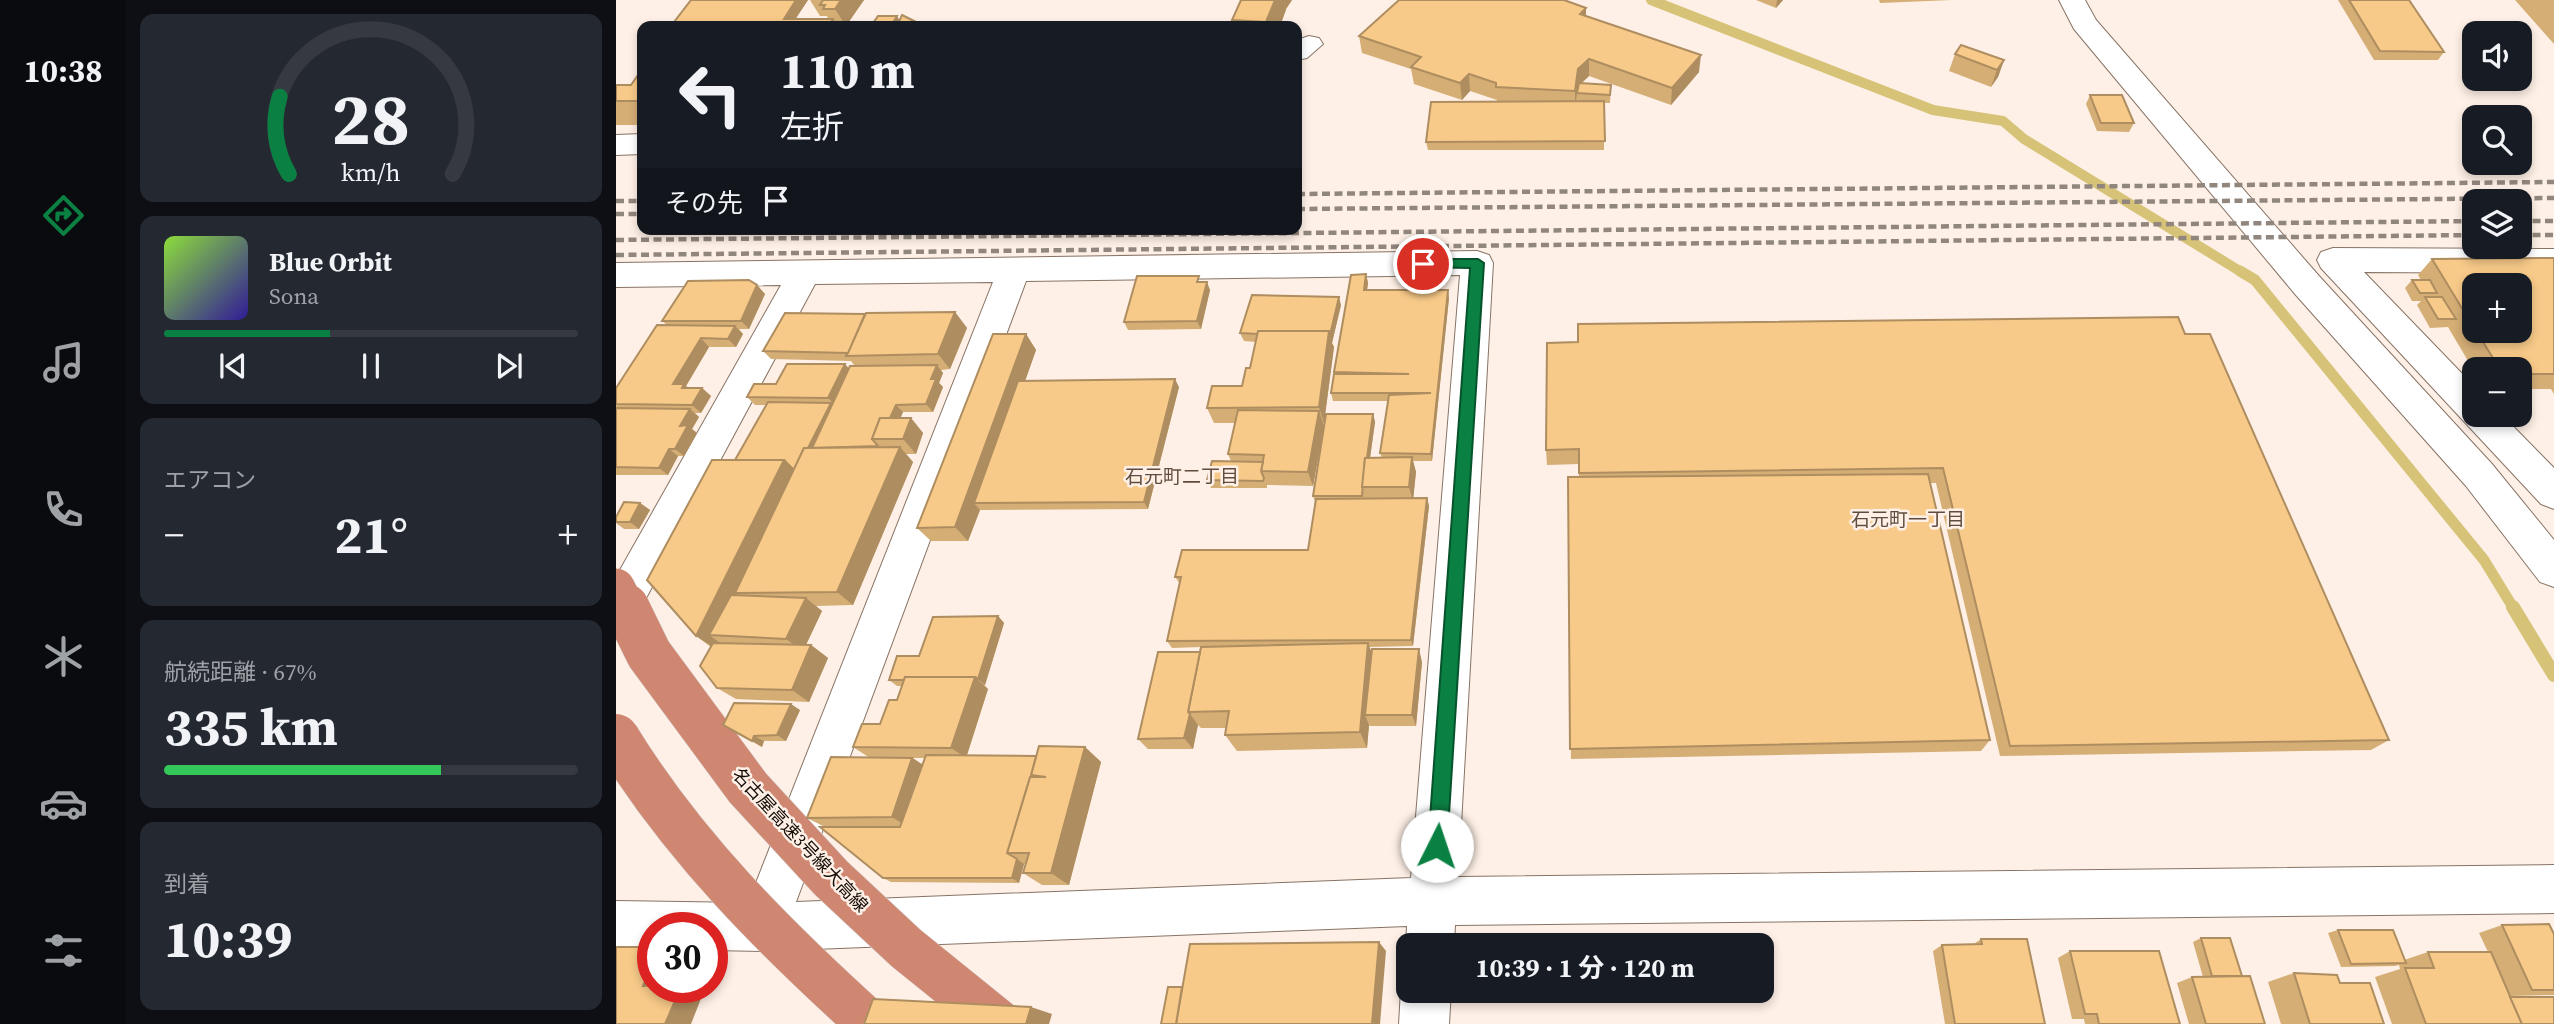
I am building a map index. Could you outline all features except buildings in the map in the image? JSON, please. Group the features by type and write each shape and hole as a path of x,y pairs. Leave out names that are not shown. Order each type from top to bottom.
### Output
{"highway":[{"name":"名古屋高速3号線大高線","path":"616,587 649,654 747,788 831,878 906,948 1000,1024"},
{"path":"616,737 680,830 738,900 870,1024"}],"street":[{"path":"2072,0 2084,23 2306,285 2479,475 2554,569"},
{"path":"616,145 637,144"},
{"path":"2462,396 2333,260 2554,261"},
{"path":"616,275 1478,263 1432,923"},
{"path":"763,927 1014,269"},
{"path":"616,615 804,273"},
{"path":"2491,427 2554,493"},
{"path":"616,925 763,927 1432,923 2554,889"},
{"path":"1424,1024 1425,1003"}],"waterway":[{"path":"1651,0 1933,110 2003,121 2024,139 2243,273"},
{"path":"2240,271 2255,280 2484,560 2514,609"},
{"path":"2513,607 2554,675"}],"railway":[{"path":"1302,194 2554,182"},
{"path":"1302,209 2554,198"},
{"path":"616,201 637,201"},
{"path":"616,214 637,214"},
{"path":"1302,233 2462,221"},
{"path":"2532,221 2554,221"},
{"path":"616,240 1105,235"},
{"path":"616,255 2462,235"},
{"path":"2532,235 2554,235"}],"district":[{"name":"石元町二丁目","path":"1182,476"},
{"name":"石元町一丁目","path":"1908,519"}],"route":[{"path":"1423,264 1478,263 1437,846"}]}
